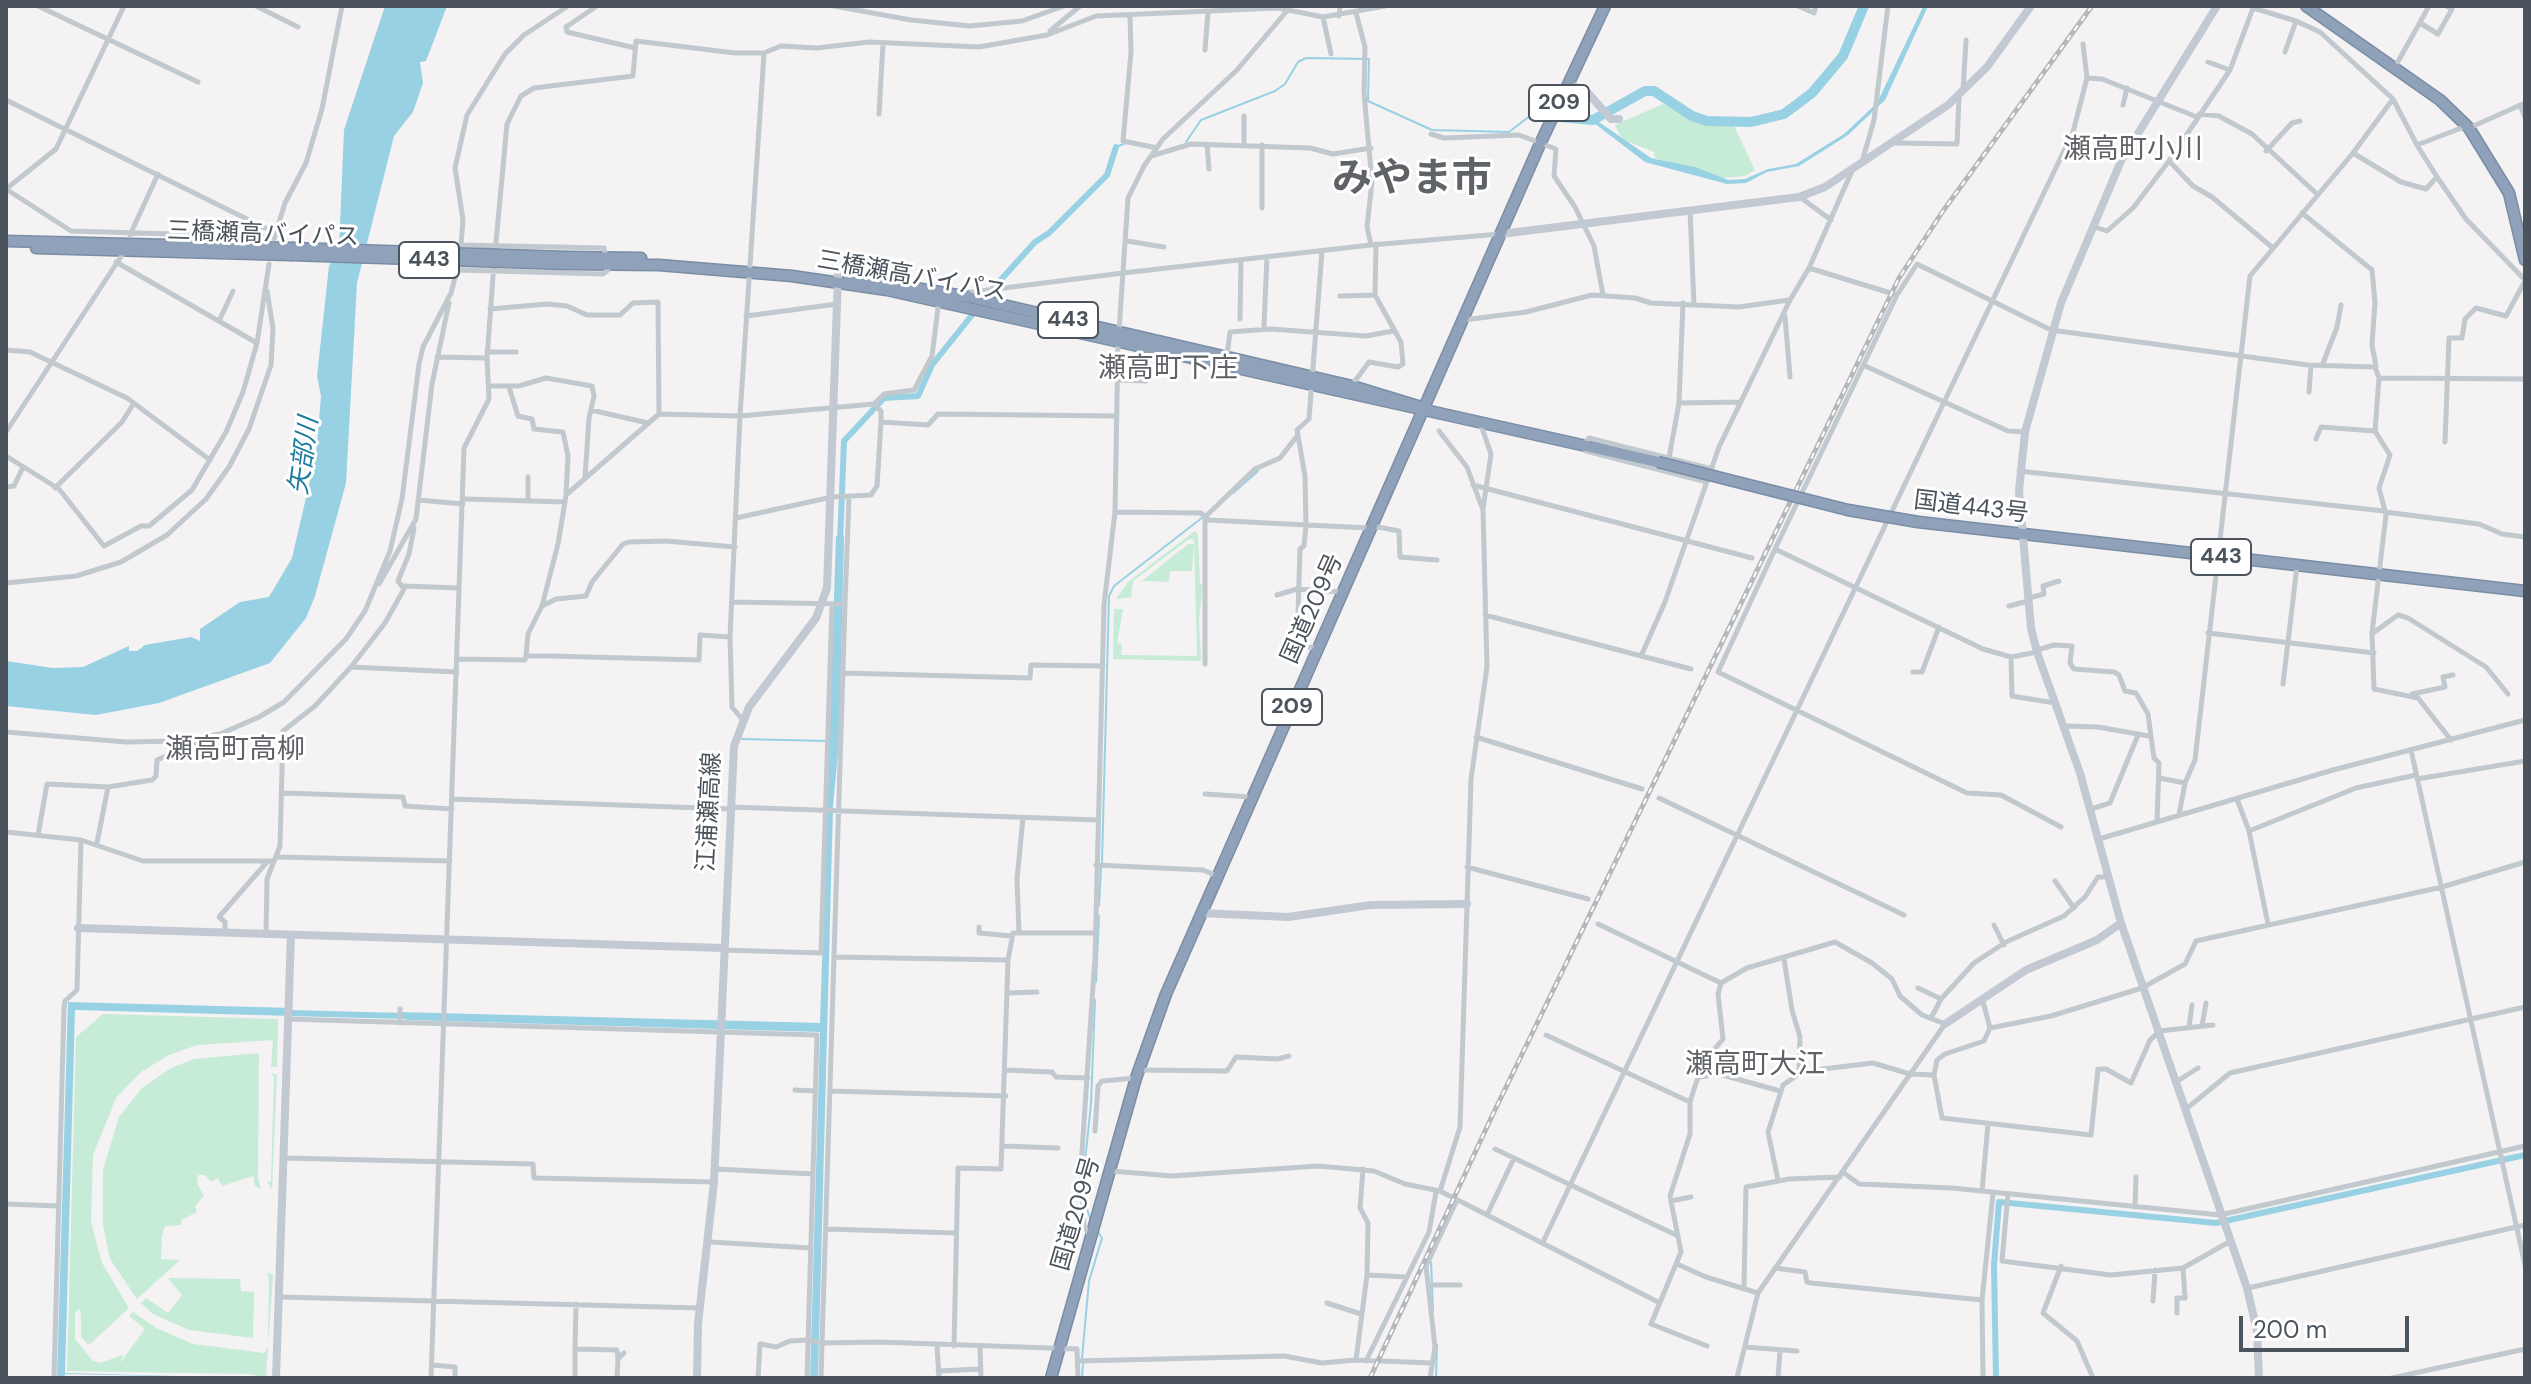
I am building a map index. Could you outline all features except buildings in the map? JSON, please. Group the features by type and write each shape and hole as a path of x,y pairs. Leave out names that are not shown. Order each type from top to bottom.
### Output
{"highway":[{"name":"国道209号","path":"1051,1378 1137,1074 1201,913 1540,144 1605,6"},
{"path":"2306,6 2440,100 2469,128 2504,181 2523,233 2524,252"},
{"name":"三橋瀬高バイパス","path":"6,243 127,242 292,252 567,260 749,269 838,279 941,295 1312,382 1352,386 1423,408"},
{"name":"三橋瀬高バイパス","path":"941,295 969,297 1119,336 1227,357 1409,409 1423,408"},
{"name":"国道443号","path":"1423,408 1664,460 1848,510 1918,522 2525,591"}],"street":[{"path":"38,6 198,82"},
{"path":"124,6 52,155 6,189 71,231 127,242 275,238 285,203 306,163 322,109 342,6"},
{"path":"256,6 298,27"},
{"path":"459,588 403,586 398,581 409,554 416,519 437,357 461,245 463,220 456,153 474,101 515,44 568,6"},
{"path":"597,6 566,27 567,32 635,48"},
{"path":"834,6 911,20 970,26 1022,21 1064,6"},
{"path":"1047,35 1080,6"},
{"path":"1339,16 1340,6"},
{"path":"431,1378 464,448 484,412 490,386 487,355 507,124 521,96 534,88 633,76 636,41 735,53 764,53 781,46 817,48 883,43 979,47 1047,35 1096,16 1208,12 1230,8 1290,8 1323,17 1385,6"},
{"path":"1798,6 1814,13 1816,6"},
{"path":"1862,163 1874,120 1888,6"},
{"path":"969,297 972,292 1123,273 1373,244 1501,234 1799,197 1825,187 1853,170 1961,94 1987,67 2031,6"},
{"path":"2217,6 2121,161 2051,330 2018,471 2029,600 2037,651 2065,726 2142,988 2247,1288 2257,1331 2259,1378"},
{"path":"2395,68 2429,6"},
{"path":"2420,23 2438,34 2452,9 2446,6"},
{"path":"1092,1236 1084,1225 1081,1188 1094,933 1104,605 1115,512 1119,336 1128,198 1157,148 1253,54 1290,8"},
{"path":"2095,227 2107,231 2133,208 2169,161 2230,70 2253,8 2320,32 2393,99 2417,145 2466,219 2525,281 2506,316 2476,308 2465,319 2462,338 2449,338 2445,442"},
{"path":"1205,50 1208,12"},
{"path":"1352,386 1369,362 1398,367 1403,364 1401,342 1375,295 1373,244 1367,227 1372,182 1364,93 1365,47 1356,13"},
{"path":"1130,15 1131,52 1123,141 1157,148"},
{"path":"1323,17 1331,54"},
{"path":"2285,52 2296,21"},
{"path":"1892,143 1957,144 1966,40"},
{"path":"879,114 883,43"},
{"path":"1543,1242 1568,1182 1676,963 2073,132 2087,78 2083,44"},
{"path":"742,719 732,707 730,637 740,416 764,53"},
{"path":"2208,62 2230,70"},
{"path":"2087,78 2127,88 2198,116 2219,116 2236,124 2252,134 2266,151 2318,195"},
{"path":"1568,83 1588,93 1611,119 1619,119"},
{"path":"2123,105 2127,88"},
{"path":"2179,815 2185,783 2195,760 2250,276 2353,153 2393,99"},
{"path":"7,102 265,228"},
{"path":"2417,145 2469,128 2523,104 2525,117"},
{"path":"1244,116 1244,144"},
{"path":"2266,151 2292,123 2300,121"},
{"path":"1431,134 1444,138 1519,135 1556,149 1554,176 1594,246 1603,295"},
{"path":"1151,156 1191,144 1310,148 1333,154 1371,148"},
{"path":"1207,144 1209,169"},
{"path":"1262,145 1262,208"},
{"path":"2353,153 2415,187 2431,187 2437,177"},
{"path":"2169,161 2193,186 2212,197 2273,248"},
{"path":"1641,656 1665,602 1707,482 1741,402 1790,300 1809,268 1853,170"},
{"path":"6,432 116,262 158,174"},
{"path":"1799,197 1831,220"},
{"path":"1690,210 1694,305"},
{"path":"2302,213 2372,270 2375,302 2372,345 2379,378 2375,431 2390,455 2379,488 2384,511 2372,633 2374,689 2411,694 2445,687 2443,677 2453,675"},
{"path":"1127,241 1164,247"},
{"path":"457,270 603,274 608,262 604,248 461,245"},
{"path":"1318,648 1297,646 1297,589 1300,549 1304,546 1306,525 1305,476 1297,430 1309,419 1313,334 1322,251"},
{"path":"1264,325 1267,257"},
{"path":"1240,319 1241,260"},
{"path":"116,262 257,343"},
{"path":"6,583 76,576 121,562 167,535 206,499 229,467 249,429 271,365 273,328 267,291 269,264"},
{"path":"2061,827 2001,795 1967,793 1718,672 1897,295 1917,264 2051,330 2240,357 2376,369"},
{"path":"1809,268 1897,295"},
{"name":"江浦瀬高線","path":"697,1378 700,1308 710,1242 715,1169 734,746 742,719 830,604 838,279"},
{"path":"219,321 233,291"},
{"path":"6,456 54,489 59,489 104,546 141,526 149,526 192,490 210,460 243,392 267,291"},
{"path":"376,588 390,551 402,499 423,347 451,293"},
{"path":"876,405 884,394 914,390 932,356 941,295"},
{"path":"1340,296 1375,295"},
{"path":"1463,320 1526,312 1603,295 1651,303 1751,307 1790,300"},
{"path":"490,309 547,304 567,306 587,315 620,315 633,303 658,302 659,414"},
{"path":"1683,303 1679,403 1664,460 1712,469"},
{"path":"746,316 837,304"},
{"path":"2322,366 2337,327 2341,305"},
{"path":"1785,311 1790,377"},
{"path":"1227,357 1230,332 1271,329 1366,336 1394,331"},
{"path":"6,350 30,352 134,403 210,460"},
{"path":"437,357 516,352"},
{"path":"1863,365 2008,431 2025,432"},
{"path":"2309,392 2311,365"},
{"path":"490,386 535,384 546,378 588,383 595,391 585,478"},
{"path":"2379,378 2525,379"},
{"path":"1118,380 1146,381"},
{"path":"458,659 525,660 528,634 542,606 565,499 568,456 563,432 534,429 532,419 518,416 509,387"},
{"path":"1679,403 1741,402"},
{"path":"54,489 122,422 134,403"},
{"path":"418,500 565,499 659,414 740,416 876,405"},
{"path":"736,518 832,497 871,495 877,486 881,422 876,405"},
{"path":"591,410 648,423"},
{"path":"881,422 928,425 938,414 1117,416"},
{"path":"1366,1361 1429,1232 1438,1192 1460,1127 1466,1002 1462,990 1468,952 1467,867 1476,737 1487,667 1483,510 1491,454 1479,420"},
{"path":"2316,439 2321,427 2375,431"},
{"path":"1439,431 1467,467 1483,510"},
{"path":"1205,664 1203,515 1255,469 1280,458 1297,436"},
{"path":"1584,444 1586,451 1707,482"},
{"path":"6,487 14,486 23,467"},
{"path":"2018,471 2384,511 2479,524 2502,534 2525,537"},
{"path":"528,477 528,501"},
{"path":"1473,485 1752,558"},
{"path":"807,1378 813,1174 830,1091 849,497"},
{"path":"1115,512 1203,515 1399,531 1400,557 1437,560"},
{"path":"38,835 47,784 108,787 152,780 156,776 157,760 259,717 295,693 346,639 385,577 416,519"},
{"path":"542,606 556,599 586,596 592,582 623,544 629,542 687,542 735,547"},
{"path":"1775,549 1983,649 2011,657 2054,645 2072,646 2070,663 2074,669 2119,675 2125,691 2136,693 2143,704 2154,758 2159,763 2157,822"},
{"path":"2283,684 2297,566"},
{"path":"2009,606 2044,594 2043,586 2059,581"},
{"path":"266,934 267,879 273,860 282,793 283,731 315,706 351,667 385,623 403,586"},
{"path":"1277,595 1297,589 1343,592"},
{"path":"732,602 844,604"},
{"path":"78,928 821,953 830,604"},
{"path":"1485,615 1691,669"},
{"path":"2372,633 2398,615 2408,618 2486,667 2508,694"},
{"path":"1913,672 1922,672 1939,627"},
{"path":"2208,633 2374,653"},
{"path":"526,656 699,660 700,635 730,637"},
{"path":"2011,657 2012,696 2056,703"},
{"path":"843,673 1030,678 1031,665 1103,666"},
{"path":"351,667 457,672"},
{"path":"2411,694 2418,698 2451,740"},
{"path":"2098,839 2525,720"},
{"path":"2065,726 2098,727 2149,736"},
{"path":"6,732 126,742 207,737"},
{"path":"2090,810 2110,803 2138,735"},
{"path":"1476,737 1642,789"},
{"path":"2411,750 2525,1265"},
{"path":"2249,831 2334,795 2417,777 2525,761"},
{"path":"2159,778 2185,783"},
{"path":"97,843 108,787"},
{"path":"282,793 403,797 405,806 452,809"},
{"path":"1205,794 1252,797"},
{"path":"1659,798 1904,915"},
{"path":"453,799 1098,820"},
{"path":"2237,799 2249,831 2268,924"},
{"path":"1019,933 1017,879 1023,818"},
{"path":"6,832 97,843 143,861 450,861"},
{"path":"54,1378 64,1008 65,1001 77,990 81,840"},
{"path":"225,933 225,922 219,917 273,860"},
{"path":"1990,1028 2051,1016 2142,988 2185,964 2196,941 2442,887 2525,862"},
{"path":"1096,865 1203,870 1217,876"},
{"path":"1467,867 1588,899"},
{"path":"1931,1018 1941,999 1974,963 2058,919 2074,908 2098,877 2108,877"},
{"path":"2055,881 2074,908"},
{"path":"1201,913 1288,917 1371,905 1467,904"},
{"path":"1737,1378 1758,1293 1945,1024 2026,970 2097,940 2121,923"},
{"path":"1598,924 1721,983"},
{"path":"1994,925 2004,945"},
{"path":"979,927 979,933 1012,936 1019,933 1094,933"},
{"path":"276,1378 291,935"},
{"path":"954,1346 958,1168 1001,1169 1006,1096 1008,960 1012,936"},
{"path":"1707,1346 1651,1324 1681,1252 1671,1201 1672,1186 1690,1134 1690,1102 1703,1063 1723,1039 1718,994 1721,983 1747,968 1835,942 1872,963 1892,979 1900,996 1922,1015 1945,1024"},
{"path":"834,957 1008,960"},
{"path":"1784,959 1792,1010 1800,1037 1799,1074"},
{"path":"1918,988 1941,999"},
{"path":"1007,993 1037,992"},
{"path":"1982,998 1990,1028 1984,1041 1940,1057 1934,1075 1942,1118 2091,1135 2098,1069 2106,1069 2131,1083 2150,1040 2158,1032 2213,1025"},
{"path":"2202,1026 2206,1003"},
{"path":"2189,1027 2192,1005"},
{"path":"2184,1110 2230,1073 2525,1007"},
{"path":"287,1018 400,1016 444,1022 720,1027 817,1035 816,1091 826,1229 821,1378"},
{"path":"1546,1035 1690,1102"},
{"path":"1005,1070 1052,1072 1056,1077 1102,1081 1137,1074 1227,1071 1236,1057 1278,1059 1289,1056"},
{"path":"1778,1180 1768,1132 1783,1085 1799,1074 1873,1063 1910,1074 1934,1075"},
{"path":"2175,1082 2198,1068"},
{"path":"1699,1077 1719,1074 1780,1091"},
{"path":"1095,1131 1098,1086 1102,1081"},
{"path":"795,1090 816,1091"},
{"path":"830,1091 1006,1096"},
{"path":"1982,1192 1988,1124"},
{"path":"1003,1146 1058,1148"},
{"path":"1744,1287 1746,1187 1778,1180 1842,1175 1859,1184 2008,1194 2220,1216 2525,1146"},
{"path":"1495,1149 1676,1235"},
{"path":"283,1158 533,1164 534,1178 714,1182"},
{"path":"1487,1215 1514,1158"},
{"path":"1110,1171 1172,1176 1318,1166 1363,1169 1457,1200 1660,1303"},
{"path":"715,1169 813,1174"},
{"path":"1356,1360 1367,1275 1368,1223 1360,1208 1363,1169"},
{"path":"2135,1207 2136,1177"},
{"path":"1983,1378 1982,1300 1993,1193"},
{"path":"2008,1194 2002,1261 2061,1266 2111,1275 2183,1268 2229,1242"},
{"path":"1671,1201 1691,1197"},
{"path":"1430,1378 1430,1285 1426,1266 1457,1200"},
{"path":"6,1204 59,1206"},
{"path":"2247,1288 2525,1225"},
{"path":"826,1229 956,1233"},
{"path":"710,1242 811,1248"},
{"path":"1677,1264 1706,1277 1758,1293"},
{"path":"2061,1266 2043,1313 2077,1341 2093,1378"},
{"path":"1775,1268 1805,1272 1807,1282 1811,1283 1982,1300"},
{"path":"2177,1313 2177,1298 2185,1298 2183,1268"},
{"path":"2153,1301 2155,1270"},
{"path":"1367,1275 1407,1277"},
{"path":"1430,1285 1460,1285"},
{"path":"279,1297 700,1308"},
{"path":"1327,1303 1361,1314"},
{"path":"575,1378 576,1304"},
{"path":"758,1378 760,1344 776,1347 790,1341 808,1340 822,1343 1077,1349 1081,1361 1078,1378"},
{"path":"937,1346 939,1374 981,1369"},
{"path":"980,1347 981,1378"},
{"path":"1745,1347 1797,1351"},
{"path":"575,1349 617,1350 617,1378"},
{"path":"2392,1378 2525,1349"},
{"path":"1778,1378 1780,1350"},
{"path":"618,1359 624,1353"},
{"path":"1081,1361 1266,1356 1322,1363 1356,1360 1432,1363"},
{"path":"432,1365 455,1367 455,1378"}],"green space":[{"path":"1663,104 1708,124 1733,124 1755,170 1745,176 1723,178 1655,158 1654,152 1622,139 1615,125"},
{"path":"1195,531 1198,535 1200,583 1203,586 1199,619 1201,661 1113,659 1114,609 1123,609 1117,643 1122,644 1121,655 1197,656 1194,540 1189,539 1133,581 1131,597 1116,599 1128,582"},
{"path":"1188,544 1194,544 1192,571 1170,571 1169,582 1142,581"},
{"path":"103,1014 278,1019 277,1067 271,1067 273,1040 197,1045 169,1055 141,1072 116,1098 93,1155 91,1222 102,1263 129,1308 89,1345 81,1337 79,1309 75,1313 75,1339 93,1361 100,1363 123,1355 120,1363 143,1332 144,1328 129,1316 133,1312 156,1328 193,1344 264,1353 268,1346 269,1278 266,1273 273,1274 266,1377 248,1374 67,1371 76,1037"},
{"path":"259,1053 258,1179 261,1189 255,1186 253,1176 222,1186 218,1178 211,1182 205,1175 198,1175 197,1183 204,1196 195,1206 197,1212 181,1220 181,1225 165,1226 162,1236 161,1259 180,1260 137,1299 110,1259 103,1225 103,1170 119,1117 142,1088 171,1068 194,1059"},
{"path":"271,1073 277,1075 272,1189 267,1182 271,1181 274,1077"},
{"path":"168,1278 240,1279 241,1291 254,1292 253,1338 189,1330 153,1314 141,1303 146,1298 168,1313 182,1295"}],"water":[{"path":"385,6 447,6 426,61 420,62 423,83 413,112 394,136 357,283 346,483 306,618 270,663 159,703 96,715 6,706 6,661 53,668 83,667 129,646 129,651 137,651 145,645 191,637 200,641 200,629 240,602 269,597 292,558 316,455 321,396 317,376 329,266 339,249 344,130"},
{"path":"1928,6 1885,100 1848,135 1799,166 1767,172 1746,183 1727,184 1645,162 1594,123 1596,120 1651,158 1695,167 1728,180 1745,179 1768,169 1796,164 1844,134 1877,103 1923,7"},
{"path":"836,536 844,536 839,742 833,806 818,1378 810,1378 820,1032 408,1020 398,1018 398,1012 820,1023"},
{"path":"68,1002 292,1008 292,1016 75,1010 65,1373 251,1378 65,1374 64,1378 57,1378"}],"waterway":[{"path":"1560,117 1593,120 1645,91 1654,91 1692,116 1707,121 1751,122 1784,114 1812,93 1843,56 1864,6"},
{"path":"1186,142 1201,120 1275,91 1285,84 1298,62 1306,58 1369,59 1368,101 1432,130 1509,132 1531,115 1544,112"},
{"path":"1116,147 1126,143"},
{"path":"988,294 1035,242 1049,233 1107,175 1116,147"},
{"path":"840,543 844,441 884,398 918,396 932,365 972,315"},
{"path":"1233,493 1258,471"},
{"path":"1102,862 1109,596 1114,586 1203,517"},
{"path":"742,739 826,741"},
{"path":"1099,906 1101,868"},
{"path":"1096,982 1099,916"},
{"path":"1092,1224 1087,1209 1085,1161 1091,1104 1095,1000"},
{"path":"288,1013 404,1016"},
{"path":"1996,1378 1994,1265 1999,1202 2216,1223 2525,1155"},
{"path":"1082,1358 1089,1281 1102,1238 1096,1229"},
{"path":"1431,1262 1433,1310"},
{"path":"1436,1378 1437,1345"},
{"path":"1082,1378 1083,1364"}],"railway":[{"path":"1370,1378 1493,1114 1899,278 1943,211 2092,6"}],"district":[{"name":"瀬高町小川","path":"2133,151"},
{"name":"みやま市","path":"1412,181"},
{"name":"瀬高町下庄","path":"1168,370"},
{"name":"瀬高町高柳","path":"235,751"},
{"name":"瀬高町大江","path":"1755,1066"}],"water label":[{"name":"矢部川","path":"305,456"}]}
